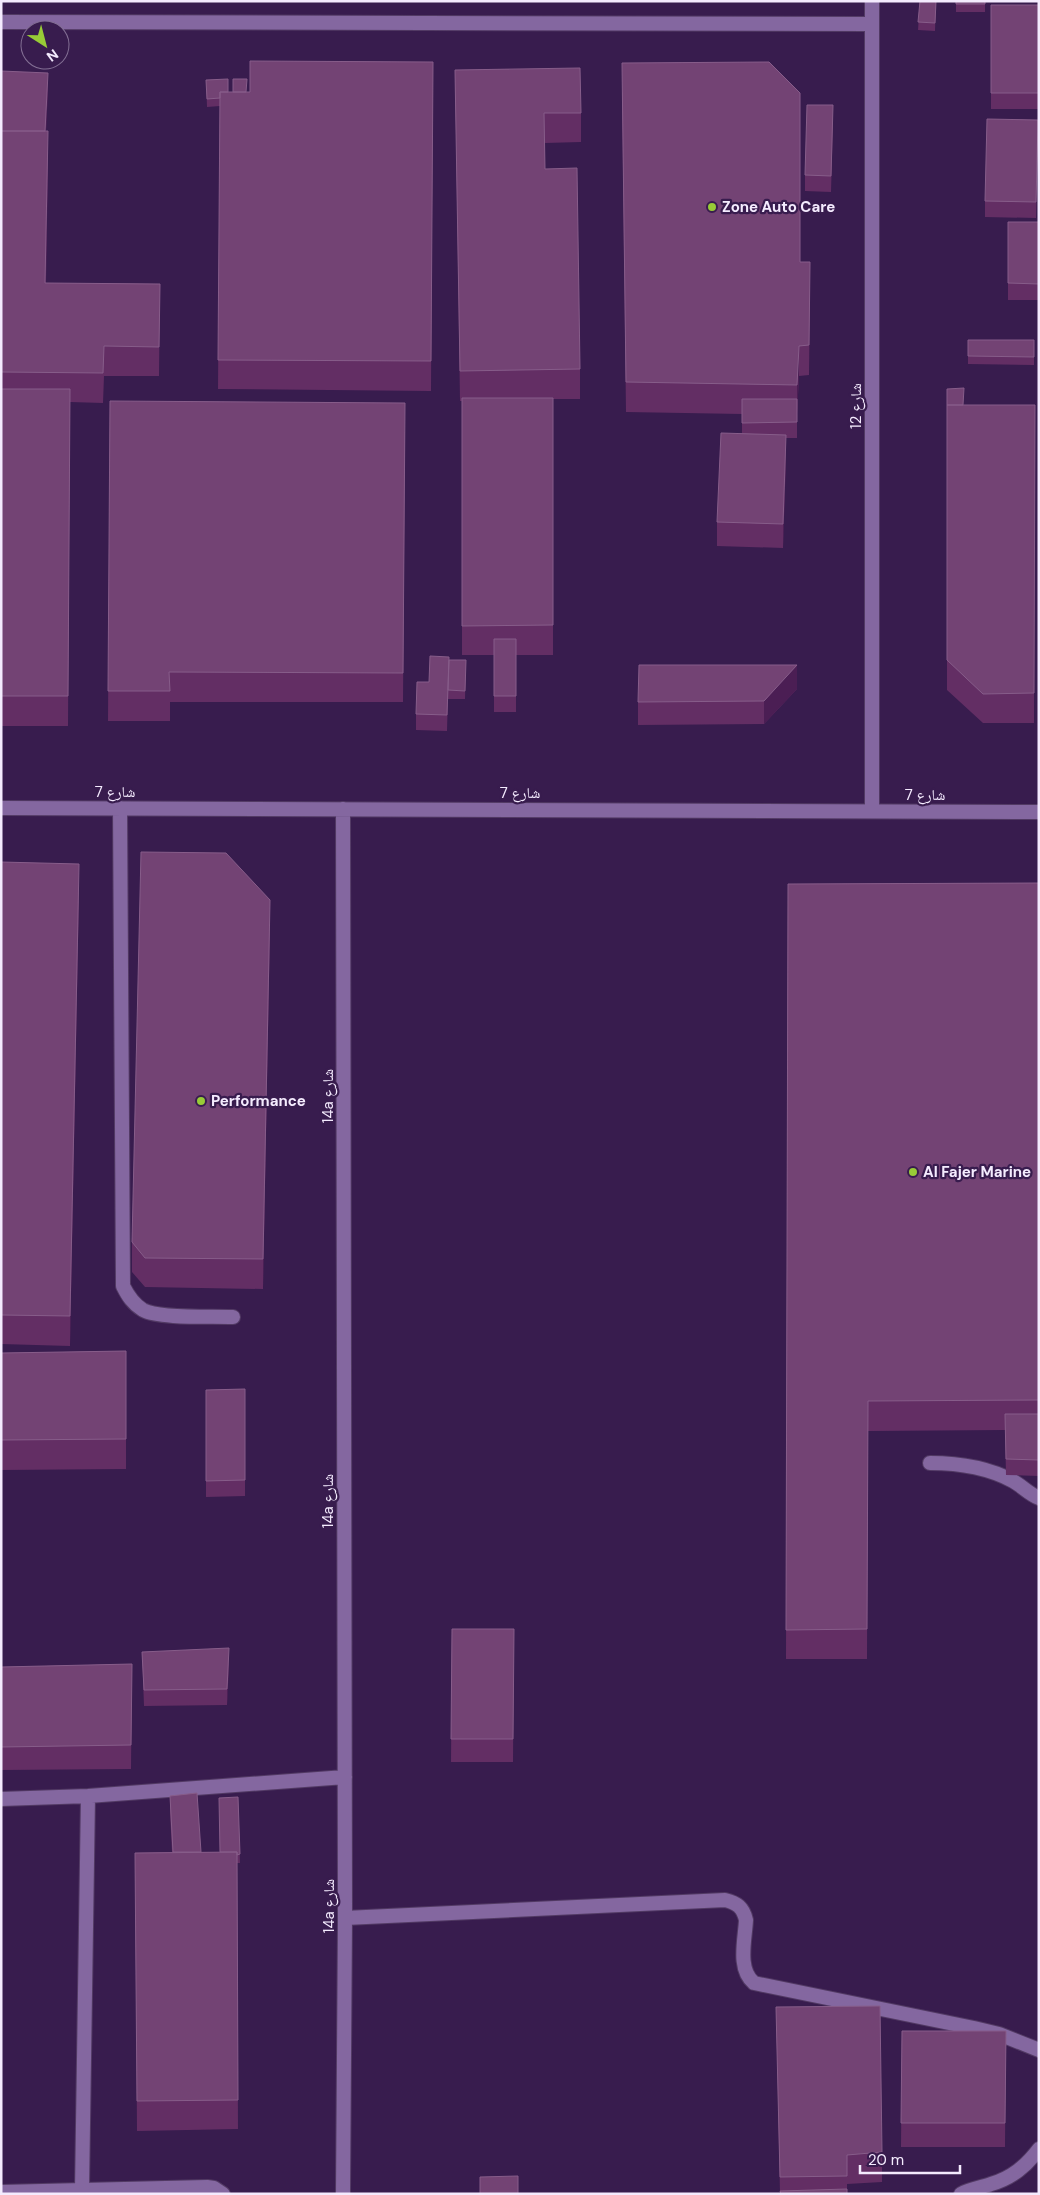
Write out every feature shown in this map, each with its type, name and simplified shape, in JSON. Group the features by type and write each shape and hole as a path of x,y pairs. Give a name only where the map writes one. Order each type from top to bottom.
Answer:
{"lane":[{"name":"شارع 12","path":"872,1 872,811"},
{"path":"1,22 872,24"},
{"name":"شارع 7","path":"1,808 1039,812"},
{"path":"120,808 123,1286 131,1301 145,1311 161,1315 233,1317"},
{"name":"14a شارع","path":"343,809 345,1777 343,2194"},
{"path":"930,1463 958,1463 986,1470 1013,1481 1039,1498"},
{"path":"1,1799 88,1796 345,1777"},
{"path":"82,2190 88,1796"},
{"path":"345,1918 725,1900 734,1902 741,1907 744,1913 746,1920 744,1964 748,1978 754,1983 974,2028 999,2034 1039,2050"},
{"path":"961,2194 970,2188 999,2182 1017,2173 1039,2149"},
{"path":"1,2192 141,2191 214,2188 223,2194"}],"building":[{"path":"920,1 936,1 935,23 918,22"},
{"path":"956,1 985,1 985,4 956,4"},
{"path":"991,5 1039,5 1039,93 991,93"},
{"path":"250,61 433,62 431,361 218,360 220,92 250,92"},
{"name":"Zone Auto Care","path":"769,62 800,93 800,262 810,262 809,345 799,346 797,385 626,382 622,63"},
{"path":"580,68 581,113 544,113 545,169 577,168 580,369 460,371 455,70"},
{"path":"1,71 48,73 45,131 1,131"},
{"path":"228,79 228,92 220,92 220,98 207,99 206,80"},
{"path":"233,79 247,79 246,92 233,92"},
{"path":"807,105 833,105 831,176 805,175"},
{"path":"987,119 1038,120 1036,202 985,201"},
{"path":"1,131 48,131 45,283 160,284 159,347 104,346 103,373 1,372"},
{"path":"1008,222 1039,222 1039,284 1008,283"},
{"path":"968,340 1034,340 1034,357 968,356"},
{"path":"964,388 963,405 947,405 947,389"},
{"path":"1,389 70,389 68,696 1,696"},
{"path":"462,398 553,398 553,625 462,626"},
{"path":"742,399 797,399 797,422 742,423"},
{"path":"110,401 405,403 403,673 169,672 170,691 108,691"},
{"path":"947,405 1035,405 1034,693 983,694 947,660"},
{"path":"721,433 786,435 783,524 717,522"},
{"path":"494,639 516,639 516,696 494,696"},
{"path":"430,656 449,657 447,715 416,714 417,682 429,682"},
{"path":"449,660 466,660 465,691 448,690"},
{"path":"639,665 797,665 764,701 638,702"},
{"name":"Performance","path":"141,852 226,853 270,900 263,1259 145,1258 132,1242"},
{"path":"1,862 79,864 70,1316 1,1315"},
{"name":"Al Fajer Marine","path":"1039,883 1039,1400 868,1401 867,1629 786,1630 788,884"},
{"path":"126,1351 126,1439 1,1440 1,1353"},
{"path":"245,1389 245,1480 206,1481 206,1390"},
{"path":"1005,1414 1039,1414 1039,1460 1006,1459"},
{"path":"452,1629 514,1629 513,1739 451,1739"},
{"path":"229,1648 227,1689 144,1690 142,1652"},
{"path":"132,1664 131,1745 1,1747 1,1667"},
{"path":"197,1793 201,1852 173,1852 170,1796"},
{"path":"238,1797 240,1854 237,1855 237,1852 220,1852 219,1798"},
{"path":"237,1852 238,2100 137,2101 135,1853"},
{"path":"880,2006 882,2152 847,2155 847,2176 780,2177 776,2007"},
{"path":"902,2031 1006,2031 1005,2123 901,2123"},
{"path":"518,2176 518,2194 480,2194 480,2177"},
{"path":"847,2189 847,2194 781,2194 780,2191"}],"place":[{"name":"Zone Auto Care","path":"712,207"},
{"name":"Performance","path":"201,1101"},
{"name":"Al Fajer Marine","path":"913,1172"}]}
